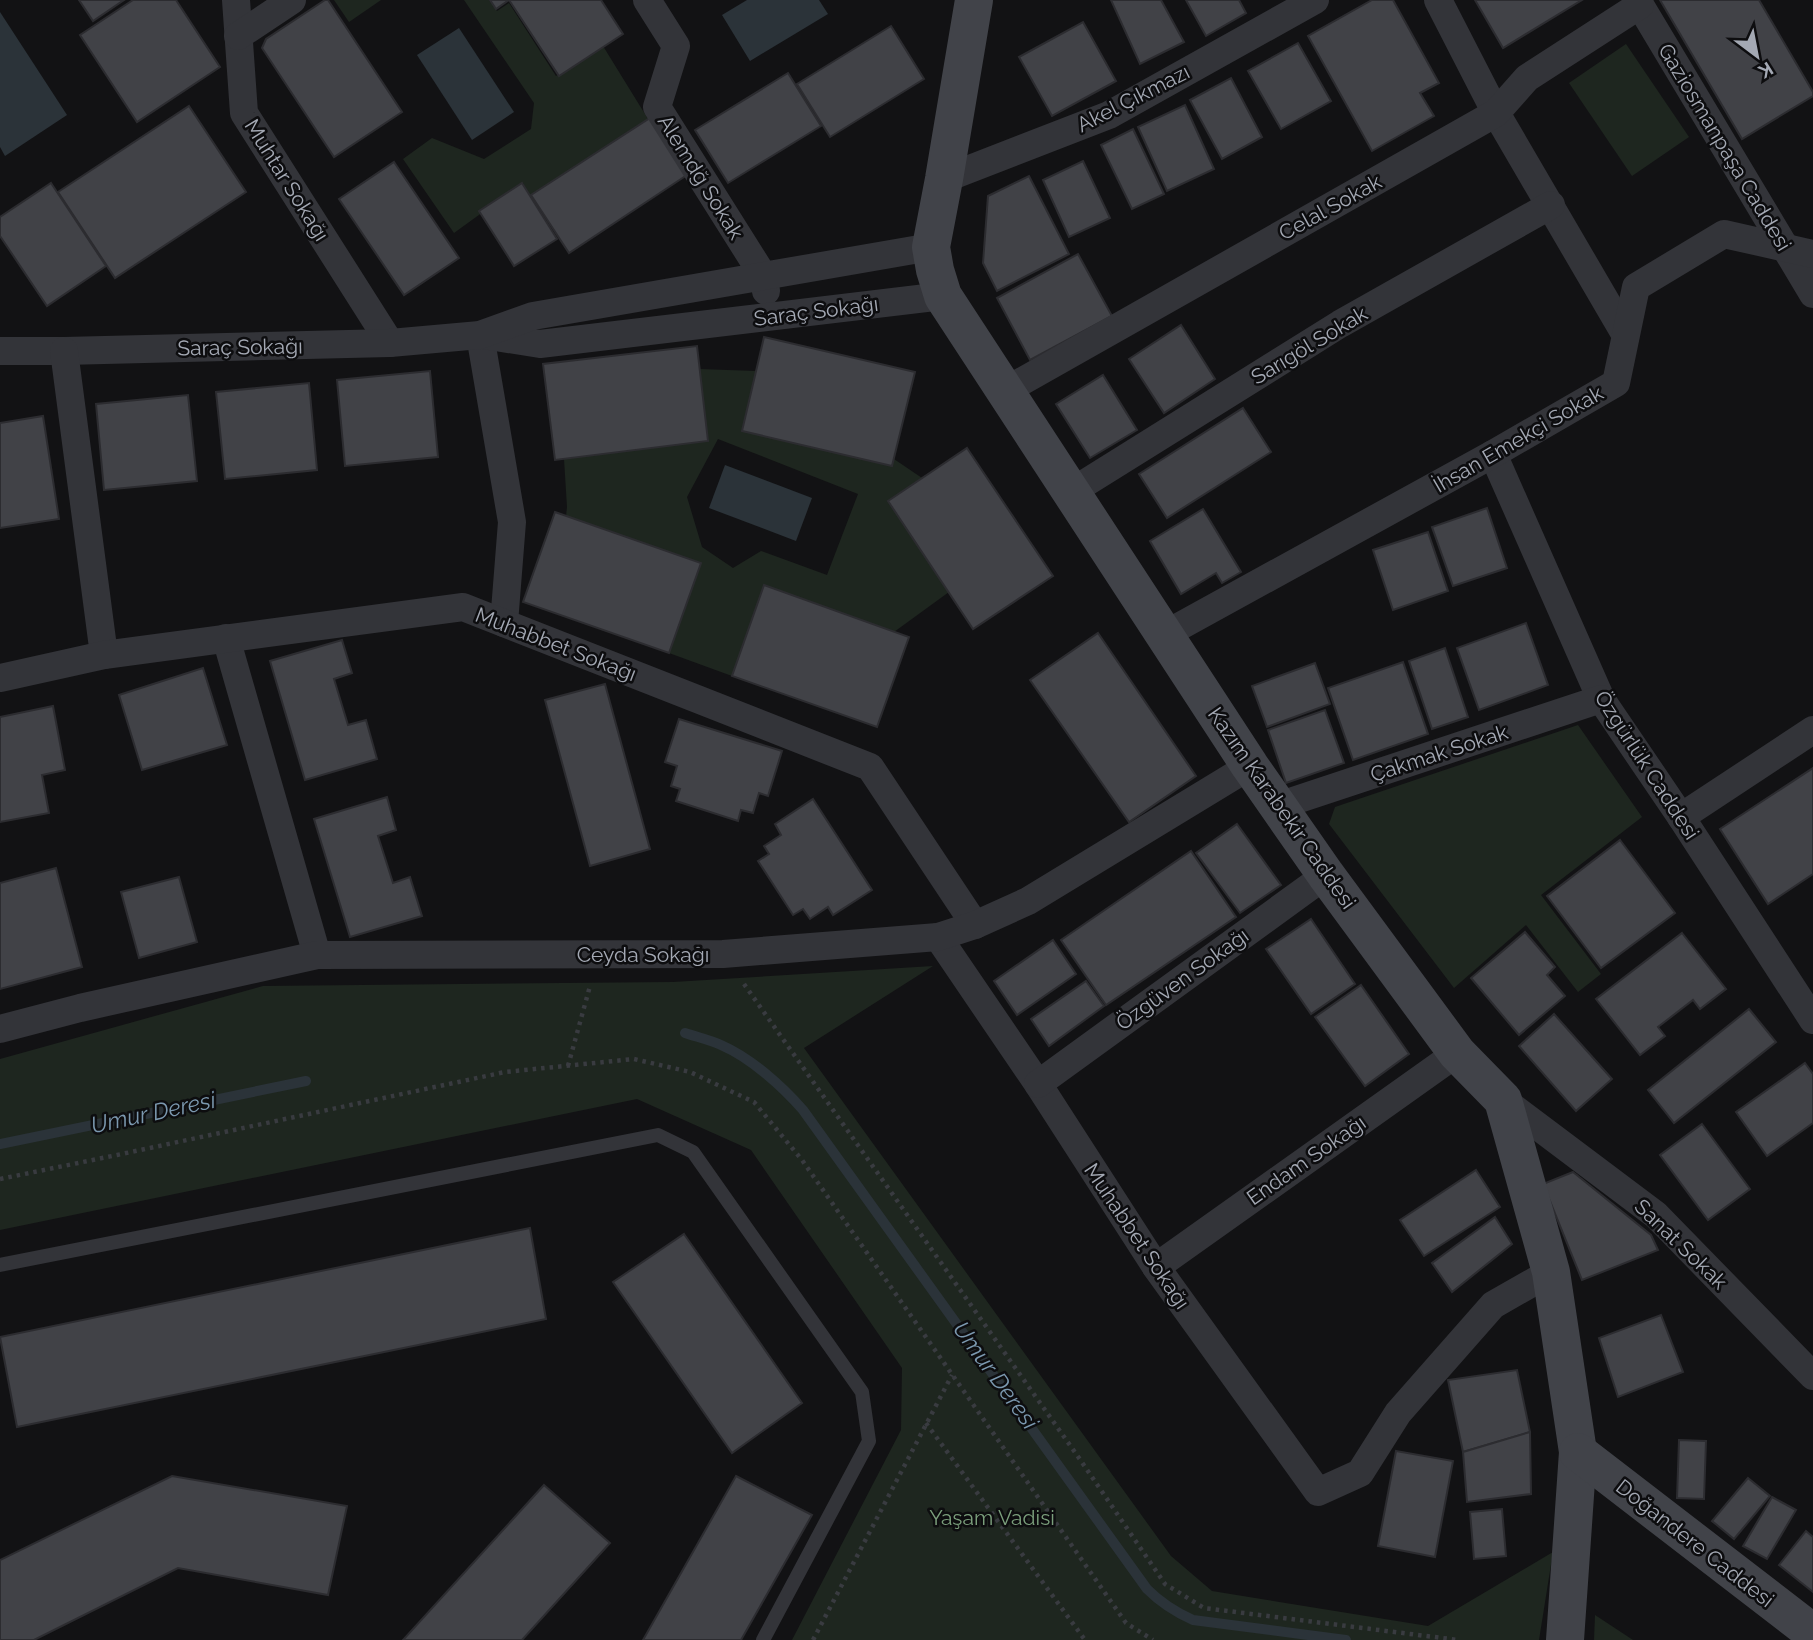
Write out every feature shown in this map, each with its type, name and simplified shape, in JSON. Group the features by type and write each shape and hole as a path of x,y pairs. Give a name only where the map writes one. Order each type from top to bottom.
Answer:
{"street":[{"name":"Muhtar Sokağı","path":"236,0 244,113 390,343"},
{"path":"238,36 292,0"},
{"name":"Alemdğ Sokak","path":"647,0 676,46 657,107 764,277 769,316"},
{"name":"Kazım Karabekir Caddesi","path":"974,0 931,247 934,270 943,296 1250,766 1326,875 1457,1053 1503,1100 1550,1272 1578,1452 1565,1640"},
{"name":"Akel Çıkmazı","path":"944,179 1109,115 1315,0"},
{"path":"1438,0 1496,113 1625,334"},
{"name":"Celal Sokak","path":"1005,391 1496,113 1527,78 1639,2"},
{"name":"Gaziosmanpaşa Caddesi","path":"1639,2 1800,252 1813,293"},
{"name":"Sarıgöl Sokak","path":"1071,492 1339,324 1550,205"},
{"name":"İhsan Emekçi Sokak","path":"1164,635 1493,454 1616,383 1636,287 1724,234 1800,252"},
{"name":"Saraç Sokağı","path":"480,335 533,316 931,247"},
{"name":"Saraç Sokağı","path":"0,351 390,343 480,335 540,344 943,296"},
{"path":"480,335 512,522 504,623"},
{"path":"64,351 104,655"},
{"name":"Özgürlük Caddesi","path":"1493,454 1601,699 1813,1020"},
{"name":"Muhabbet Sokağı","path":"0,678 104,655 463,607 870,768 975,925"},
{"path":"226,638 317,956"},
{"name":"Çakmak Sokak","path":"1278,806 1601,699"},
{"path":"1681,817 1813,730"},
{"name":"Ceyda Sokağı","path":"0,1028 317,956 723,954 938,937 975,925 1028,901 1250,766"},
{"name":"Özgüven Sokağı","path":"1038,1084 1326,875"},
{"name":"Muhabbet Sokağı","path":"938,937 1038,1084 1156,1267 1318,1492 1360,1473 1398,1413 1493,1305 1550,1272"},
{"name":"Endam Sokağı","path":"1156,1267 1457,1053"},
{"name":"Sanat Sokak","path":"1503,1100 1656,1215 1813,1376"},
{"name":"Doğandere Caddesi","path":"1578,1452 1813,1633"}],"lane":[{"path":"0,1265 658,1136 693,1152 862,1392 868,1428 869,1441 763,1640"}],"path":[{"path":"723,954 1165,1584 1204,1608 1458,1640"},
{"path":"568,1066 598,955"},
{"path":"0,1179 505,1072 634,1059 690,1072 754,1101 802,1160 1126,1623 1153,1640"},
{"path":"813,1640 952,1375"},
{"path":"926,1423 1085,1640"}],"green space":[{"path":"334,0 381,0 349,22"},
{"path":"464,0 489,0 497,11 509,3 556,76 603,46 648,119 531,198 523,183 454,233 403,159 432,138 484,159 531,129 534,103"},
{"path":"1626,44 1689,137 1632,176 1569,83"},
{"path":"699,369 756,371 742,431 892,465 894,459 922,478 888,501 949,592 894,632 764,585 732,676 669,653 700,563 566,516 564,459 708,441","holes":["718,439 858,494 827,575 761,551 733,568 702,547 687,497"]},
{"path":"1578,725 1642,817 1541,895 1601,974 1578,992 1526,925 1454,988 1329,824 1335,807"},
{"name":"Yaşam Vadisi","path":"933,966 804,1048 1171,1556 1212,1591 1428,1626 1553,1552 1539,1640 792,1640 901,1430 902,1368 751,1150 637,1099 0,1230 0,1059 263,986 673,982"},
{"path":"1595,1615 1633,1640 1594,1640"}],"shaded area":[{"path":"747,0 819,0 828,14 750,61 722,15"},
{"path":"0,12 67,115 5,156 0,147"},
{"path":"459,28 514,112 472,140 417,55"},
{"path":"725,465 812,498 796,541 709,508"}],"building":[{"path":"79,0 124,0 93,21"},
{"path":"133,0 176,0 220,67 137,122 80,35"},
{"path":"328,0 402,112 334,157 262,48 266,39"},
{"path":"490,0 509,0 496,9"},
{"path":"509,0 601,0 623,34 559,76"},
{"path":"1111,0 1161,0 1184,42 1140,64"},
{"path":"1186,0 1239,0 1246,13 1206,36"},
{"path":"1372,0 1393,0 1439,83 1420,93 1434,116 1372,151 1308,36"},
{"path":"1475,0 1582,0 1503,48"},
{"path":"1660,0 1759,0 1813,96 1742,139"},
{"path":"1083,22 1116,81 1052,116 1019,57"},
{"path":"891,26 924,79 830,137 797,84"},
{"path":"1298,43 1331,101 1281,129 1248,71"},
{"path":"788,73 821,126 728,183 695,130"},
{"path":"1231,78 1262,137 1222,159 1190,100"},
{"path":"1185,105 1214,169 1167,191 1138,127"},
{"path":"189,106 246,192 115,278 58,192"},
{"path":"650,118 687,175 569,253 531,195"},
{"path":"1133,129 1164,194 1132,209 1101,145"},
{"path":"1083,161 1110,218 1069,237 1043,180"},
{"path":"394,162 459,258 404,295 339,199"},
{"path":"1029,176 1069,254 997,291 983,263 988,196"},
{"path":"51,183 106,266 47,306 0,236 0,217"},
{"path":"522,183 557,239 514,266 479,211"},
{"path":"1078,254 1112,316 1030,360 997,298"},
{"path":"1181,325 1215,379 1164,413 1129,359"},
{"path":"764,337 915,372 892,466 742,431"},
{"path":"697,346 708,441 555,460 543,364"},
{"path":"430,371 438,457 345,466 337,380"},
{"path":"1103,375 1137,430 1090,458 1056,404"},
{"path":"309,383 317,470 225,479 216,392"},
{"path":"188,395 197,481 104,490 96,404"},
{"path":"1243,408 1271,452 1167,518 1139,474"},
{"path":"43,416 59,519 0,528 0,423"},
{"path":"967,448 1053,576 973,629 888,501"},
{"path":"1487,508 1507,568 1453,586 1432,527"},
{"path":"1203,509 1241,572 1222,583 1216,573 1181,594 1150,541"},
{"path":"555,512 701,563 669,653 523,602"},
{"path":"1428,532 1448,591 1393,610 1373,550"},
{"path":"764,585 909,637 877,727 732,676"},
{"path":"1526,623 1548,685 1479,710 1457,648"},
{"path":"1098,633 1196,776 1129,822 1030,680"},
{"path":"342,640 352,673 334,679 348,725 366,720 377,759 305,780 270,661"},
{"path":"1445,648 1468,717 1432,729 1409,661"},
{"path":"1403,662 1428,734 1353,760 1328,688"},
{"path":"1315,663 1330,704 1267,727 1252,686"},
{"path":"203,668 227,745 142,770 119,695"},
{"path":"605,684 650,849 590,866 545,700"},
{"path":"53,706 65,770 42,775 49,813 0,822 0,717"},
{"path":"1325,710 1344,763 1286,783 1268,730"},
{"path":"679,719 782,751 768,796 759,793 753,813 741,810 738,821 676,801 680,789 671,786 677,766 665,762"},
{"path":"1813,768 1813,874 1768,904 1720,829"},
{"path":"387,797 396,830 378,836 393,883 410,877 422,916 350,937 314,819"},
{"path":"813,799 872,890 833,915 828,907 810,919 803,909 793,915 758,861 769,854 764,846 781,835 775,824"},
{"path":"1237,824 1281,885 1240,913 1196,853"},
{"path":"1620,840 1675,913 1601,968 1547,896"},
{"path":"1191,851 1236,917 1106,1005 1061,940"},
{"path":"56,868 82,967 0,989 0,883"},
{"path":"179,877 197,942 139,958 121,892"},
{"path":"1311,919 1355,984 1311,1014 1266,949"},
{"path":"1525,932 1555,967 1547,975 1565,996 1519,1035 1471,978"},
{"path":"1682,933 1726,989 1700,1009 1693,1000 1658,1027 1665,1036 1640,1055 1596,999"},
{"path":"1053,940 1076,974 1017,1015 994,981"},
{"path":"1086,981 1104,1006 1049,1046 1031,1019"},
{"path":"1361,985 1409,1054 1365,1086 1315,1017"},
{"path":"1749,1009 1776,1042 1674,1123 1648,1090"},
{"path":"1554,1014 1612,1079 1576,1111 1519,1046"},
{"path":"1805,1063 1813,1074 1813,1123 1767,1156 1736,1112"},
{"path":"1702,1124 1750,1189 1708,1220 1660,1155"},
{"path":"1476,1170 1500,1207 1424,1256 1400,1220"},
{"path":"1573,1172 1651,1235 1658,1250 1582,1280 1543,1184"},
{"path":"1495,1217 1512,1244 1452,1292 1432,1263"},
{"path":"530,1228 546,1319 17,1427 0,1337"},
{"path":"684,1234 802,1403 732,1453 613,1282"},
{"path":"1661,1315 1683,1372 1618,1397 1599,1338"},
{"path":"1517,1370 1530,1432 1463,1452 1448,1380"},
{"path":"1530,1432 1531,1494 1467,1502 1463,1452"},
{"path":"1679,1440 1706,1441 1704,1499 1677,1498"},
{"path":"1396,1451 1453,1461 1435,1557 1378,1546"},
{"path":"172,1476 347,1506 328,1595 178,1568 34,1640 0,1640 0,1560"},
{"path":"736,1476 812,1515 741,1640 643,1640"},
{"path":"1748,1478 1770,1496 1734,1539 1712,1521"},
{"path":"544,1485 610,1543 522,1640 403,1640"},
{"path":"1772,1497 1796,1510 1767,1559 1743,1546"},
{"path":"1502,1509 1506,1556 1474,1559 1470,1512"},
{"path":"1806,1531 1813,1537 1813,1592 1779,1565"}],"waterway":[{"name":"Umur Deresi","path":"685,1033 717,1043 744,1057 776,1082 803,1110 1152,1594 1168,1607 1193,1620 1346,1640"},
{"name":"Umur Deresi","path":"0,1144 306,1081"}]}
